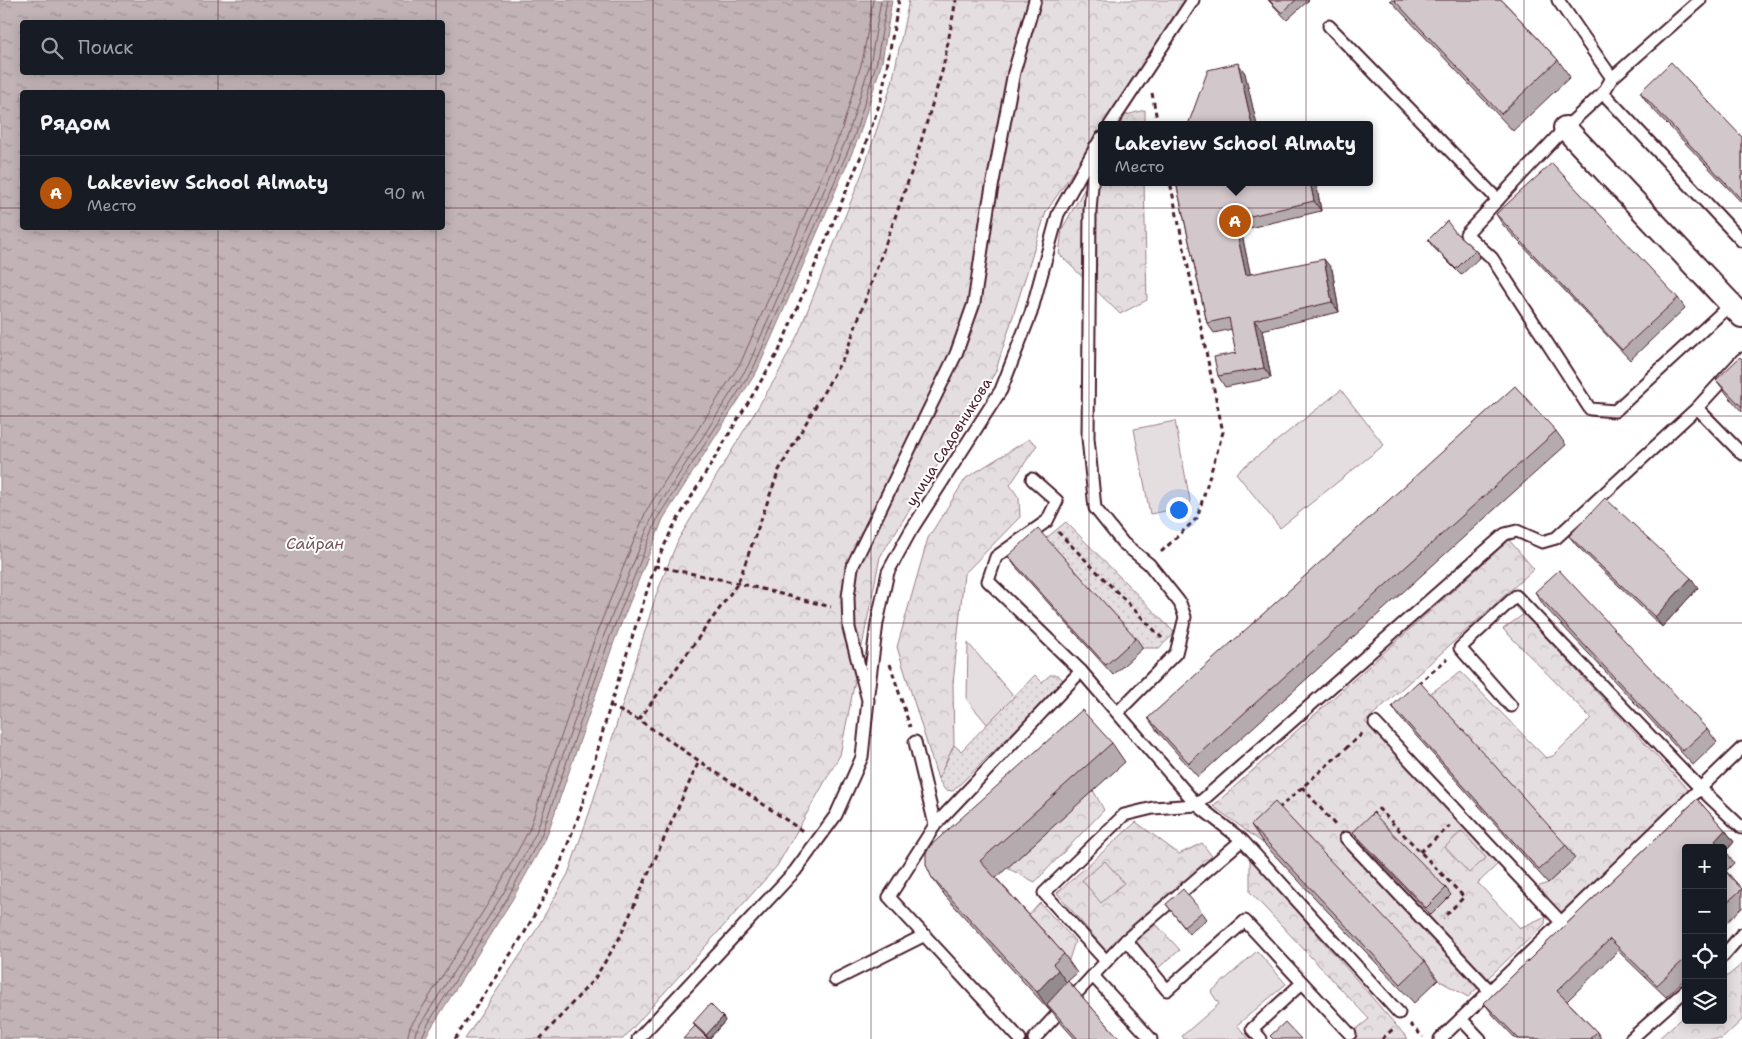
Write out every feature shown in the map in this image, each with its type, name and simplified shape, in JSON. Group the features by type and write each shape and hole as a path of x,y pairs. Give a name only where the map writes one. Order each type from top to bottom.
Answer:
{"street":[{"path":"1565,128 1736,310"}],"lane":[{"path":"868,700 849,628 848,596 852,567 956,354 974,303 988,208 1014,72 1035,0"},
{"path":"1113,121 1192,0"},
{"path":"1558,0 1612,78"},
{"path":"1700,0 1612,78 1603,93 1565,128 1466,234 1492,258 1590,408 1615,412 1736,310"},
{"path":"1329,26 1498,200"},
{"path":"1603,93 1742,241"},
{"path":"1098,143 1090,211 1088,438 1095,508 1123,543 1149,564 1180,603 1185,617 1176,653 1118,712"},
{"name":"улица Садовникова","path":"638,1039 795,871 836,815 862,757 877,623 888,572 910,532 1002,390 1031,313 1058,214 1098,143"},
{"path":"1106,961 1044,893 1124,815 1153,808 1197,805 1504,534 1517,531 1542,542 1556,538 1697,408 1742,359"},
{"path":"1697,408 1742,454"},
{"path":"1032,479 1057,501 1047,521 996,557 988,581 1081,671 1197,805 1242,840 1399,1013"},
{"path":"1511,706 1460,648 1516,596 1700,788 1742,828"},
{"path":"1020,1039 889,896 935,825 1081,671"},
{"path":"1375,722 1561,922"},
{"path":"915,742 935,825"},
{"path":"1440,1039 1742,748"},
{"path":"1346,838 1490,991"},
{"path":"1034,1039 1126,940 1242,840"},
{"path":"1126,940 1167,990 1245,921 1350,1034"},
{"path":"1727,951 1742,934"},
{"path":"835,980 925,935"},
{"path":"1094,976 1151,1039"},
{"path":"1261,1039 1252,1030 1302,983"},
{"path":"1631,1039 1682,994"},
{"path":"1461,1019 1480,1039"}],"path":[{"path":"455,1039 525,932 556,875 580,812 610,706 655,566 677,520 780,351 866,141 881,98 900,0"},
{"path":"639,720 738,583 779,470 846,353 914,165 943,68 956,0"},
{"path":"1147,70 1157,121"},
{"path":"1149,564 1197,518 1223,432 1171,186"},
{"path":"1047,521 1176,653"},
{"path":"655,566 738,583 848,612"},
{"path":"1418,685 1460,648"},
{"path":"888,660 915,742"},
{"path":"610,706 639,720 817,841"},
{"path":"1275,811 1375,722"},
{"path":"540,1039 595,978 619,939 699,761"},
{"path":"1302,787 1346,838 1378,809 1464,898 1431,928"},
{"path":"1420,852 1462,815"}],"green space":[{"path":"909,0 1188,0 1108,121 1098,121 1098,134 1046,212 995,373 880,557 840,755 777,866 623,1039 465,1039 532,937 568,874 590,811 656,595 678,540 778,374 799,332 863,171 892,83"},
{"path":"1145,110 1145,121 1122,121 1126,115"},
{"path":"1098,164 1098,186 1144,186 1147,300 1120,314 1059,254 1062,229"},
{"path":"1341,390 1384,445 1280,528 1236,473"},
{"path":"1175,421 1191,506 1150,514 1134,429"},
{"path":"1029,439 1037,445 1010,485 1019,498 1020,517 964,574 953,684 954,745 938,779 897,647 928,538 966,478"},
{"path":"1066,522 1175,633 1159,648 1143,648 1045,539"},
{"path":"1509,540 1534,569 1365,722 1499,863 1478,883 1520,928 1546,916 1545,924 1468,997 1438,980 1288,821 1264,844 1213,806"},
{"path":"1524,614 1690,792 1559,914 1534,888 1548,883 1575,858 1429,694 1461,672 1546,758 1553,756 1591,718 1503,629"},
{"path":"968,643 1014,697 987,724 967,700"},
{"path":"1035,675 1042,682 1050,675 1058,675 1065,682 953,791 945,790 938,779 954,745 961,751"},
{"path":"1093,790 1104,810 1035,882 1007,868"},
{"path":"1136,822 1179,854 1202,843 1214,859 1106,951 1057,893"},
{"path":"1462,831 1486,858 1469,873 1445,847"},
{"path":"1250,857 1408,1039 1354,1039 1350,1034 1369,1019 1250,892"},
{"path":"1105,861 1124,883 1101,903 1082,880"},
{"path":"1040,903 1075,941 1068,963 1027,917"},
{"path":"1156,924 1180,950 1152,973 1129,945"},
{"path":"1257,951 1286,984 1237,1025 1249,1039 1184,1039 1182,1036 1219,1004 1211,992"},
{"path":"1742,964 1742,1020 1722,1039 1658,1039 1682,1018 1682,1024 1727,1024 1727,977"}],"water":[{"name":"Сайран","path":"0,0 892,0 882,62 858,139 757,371 663,519 615,639 546,838 512,900 424,1039 0,1039"}],"building":[{"path":"1269,0 1296,0 1282,13"},
{"path":"1394,0 1502,0 1558,60 1501,114"},
{"path":"1671,62 1742,137 1742,200 1640,92"},
{"path":"1238,63 1251,121 1189,121 1208,70"},
{"path":"1552,163 1678,298 1622,350 1496,214"},
{"path":"1177,186 1311,186 1314,201 1234,220 1246,275 1324,259 1332,302 1254,320 1264,368 1218,376 1214,357 1236,353 1229,318 1207,323"},
{"path":"1447,221 1456,233 1475,250 1456,269 1428,240"},
{"path":"1740,357 1742,359 1742,407 1716,380"},
{"path":"1515,386 1556,431 1189,763 1148,718"},
{"path":"1605,498 1691,578 1655,617 1569,536"},
{"path":"1038,529 1136,638 1106,665 1008,556"},
{"path":"1559,570 1707,729 1683,751 1535,592"},
{"path":"1419,681 1566,845 1539,870 1392,706"},
{"path":"1082,710 1112,743 980,861 1064,954 1053,964 1058,970 1037,992 932,878 926,865 926,854 930,846"},
{"path":"1697,799 1725,830 1715,841 1718,844 1682,844 1682,962 1657,985 1610,939 1557,991 1597,1032 1589,1039 1519,1039 1484,1003"},
{"path":"1275,802 1425,961 1401,984 1251,825"},
{"path":"1373,813 1446,888 1426,908 1353,832"},
{"path":"1727,873 1742,889 1727,902"},
{"path":"1183,889 1202,912 1184,927 1166,904"},
{"path":"1068,981 1120,1039 1078,1039 1047,1004"},
{"path":"710,1004 723,1017 706,1035 693,1023"},
{"path":"1285,1022 1301,1039 1273,1039 1270,1036"},
{"path":"695,1026 708,1039 683,1039"}],"place":[{"name":"Lakeview School Almaty","path":"1235,221"}]}
